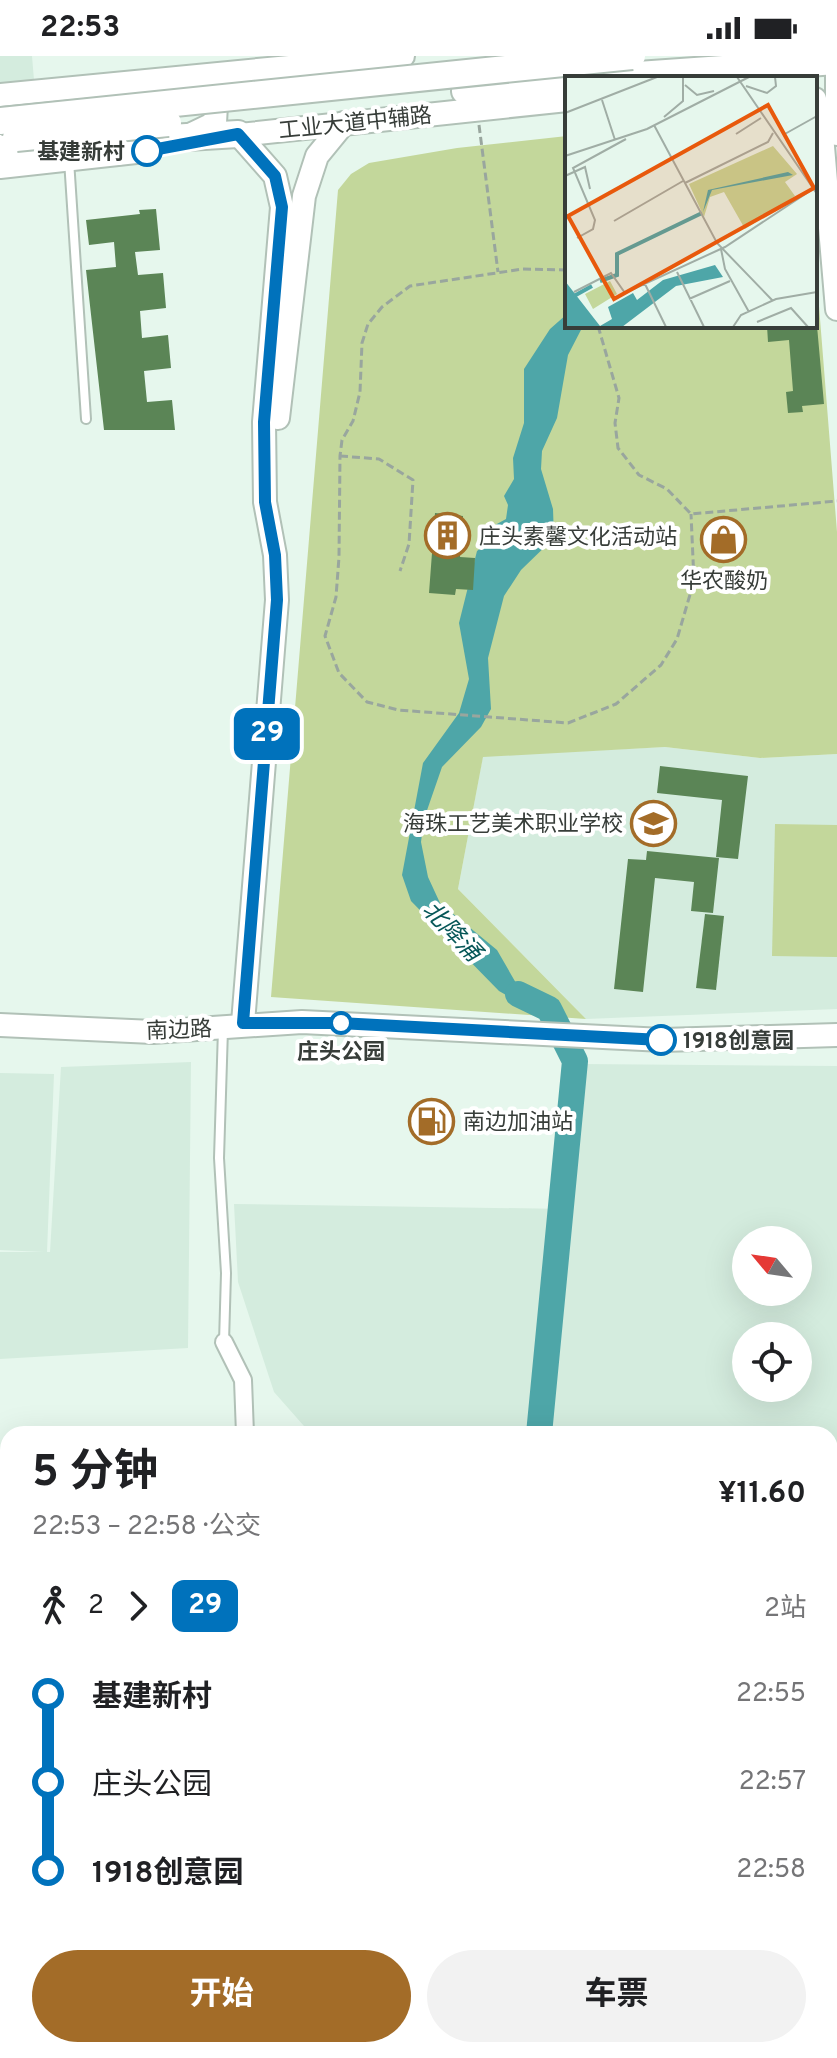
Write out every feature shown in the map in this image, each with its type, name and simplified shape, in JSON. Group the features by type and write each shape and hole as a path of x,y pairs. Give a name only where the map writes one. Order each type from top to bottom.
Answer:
{"main road":[{"path":"0,121 632,56"},
{"path":"624,76 709,70 793,72 837,61"},
{"path":"1,150 471,100 565,81"},
{"path":"1,150 174,142 238,134"}],"street":[{"path":"0,95 181,79 293,61 403,56"},
{"path":"690,76 709,70"},
{"path":"837,73 837,134"},
{"path":"1,150 69,159 174,142 215,123 217,111 207,95 181,79"},
{"name":"工业大道中辅路","path":"238,134 344,123 471,100 565,100"},
{"path":"817,109 822,135 837,309"},
{"path":"265,502 304,196 317,156 344,123"},
{"path":"233,1026 277,600 275,555 265,502 264,422 282,207 275,176 238,134"},
{"name":"南边路","path":"0,1025 153,1032 339,1023 663,1040 837,1035"},
{"path":"224,1342 243,1380 245,1426"}],"lane":[{"path":"69,159 86,419"},
{"path":"224,1342 226,1273 219,1158 233,1026"}],"path":[{"path":"471,100 498,273"},
{"path":"565,270 523,269 410,286 382,307 368,324 362,343 360,392 353,421 342,440 336,597 325,636 339,673 367,702 398,710 448,716 568,723 616,704 661,665 677,639 694,581 691,514 667,489 639,475 618,448 615,423 619,398 599,328"},
{"path":"340,456 379,459 413,480 409,544 400,571"},
{"path":"691,514 837,501"}],"shaded area":[{"path":"0,56 32,56 34,80 0,84"},
{"name":"海珠工艺美术职业学校","path":"665,747 760,758 837,754 837,1009 586,1019 458,889 483,756"},
{"path":"191,1062 188,1348 0,1359 0,1252 44,1252 0,1250 0,1073 54,1074 47,1252 50,1252 61,1067"},
{"path":"582,1064 837,1066 837,1426 304,1426 274,1392 238,1282 234,1204 567,1209"}],"green space":[{"name":"庄头公园","path":"565,136 565,328 817,328 817,281 837,532 837,754 760,758 665,747 483,757 458,889 586,1019 271,997 338,190 351,174 369,163 457,148"},
{"path":"775,824 837,825 837,957 772,956"}],"water":[{"path":"565,316 565,328 582,328 568,355 557,418 542,451 541,469 553,509 554,538 521,570 504,596 488,658 491,709 481,727 442,767 424,819 421,842 428,877 440,903 497,950 520,990 549,1009 522,1004 499,991 411,901 402,875 423,763 459,713 469,679 459,623 477,551 486,544 486,530 506,519 508,505 504,496 514,479 513,458 524,423 524,369 550,329"}],"building":[{"path":"156,209 160,250 135,252 138,275 163,273 166,308 140,311 142,338 168,335 171,368 144,371 147,402 172,400 175,430 104,430 86,270 116,267 114,242 89,245 86,220 140,214 139,210"},
{"path":"817,326 824,404 802,406 803,412 788,413 786,392 793,391 789,340 768,342 767,328"},
{"name":"庄头素馨文化活动站","path":"435,513 463,516 460,557 475,558 473,590 456,589 455,595 429,593"},
{"path":"744,531 746,548 718,550 717,533"},
{"path":"660,766 748,776 738,859 716,857 722,800 657,793"},
{"path":"647,851 719,858 713,913 691,911 694,882 655,878 643,992 614,989 628,859 646,860"},
{"path":"705,914 724,916 716,990 696,988"}],"waterway":[{"name":"北降涌","path":"518,994 549,1009 575,1061 540,1426"}],"bus line":[{"name":"29","path":"147,151 238,134 268,164 280,189 282,207 264,422 265,502 275,555 277,600 243,1023 339,1023 661,1040"}],"place":[{"name":"基建新村","path":"147,151"},
{"name":"庄头素馨文化活动站","path":"448,536"},
{"name":"华农酸奶","path":"724,539"},
{"name":"海珠工艺美术职业学校","path":"654,823"},
{"name":"庄头公园","path":"341,1023"},
{"name":"1918创意园","path":"661,1040"},
{"name":"南边加油站","path":"432,1121"}]}
